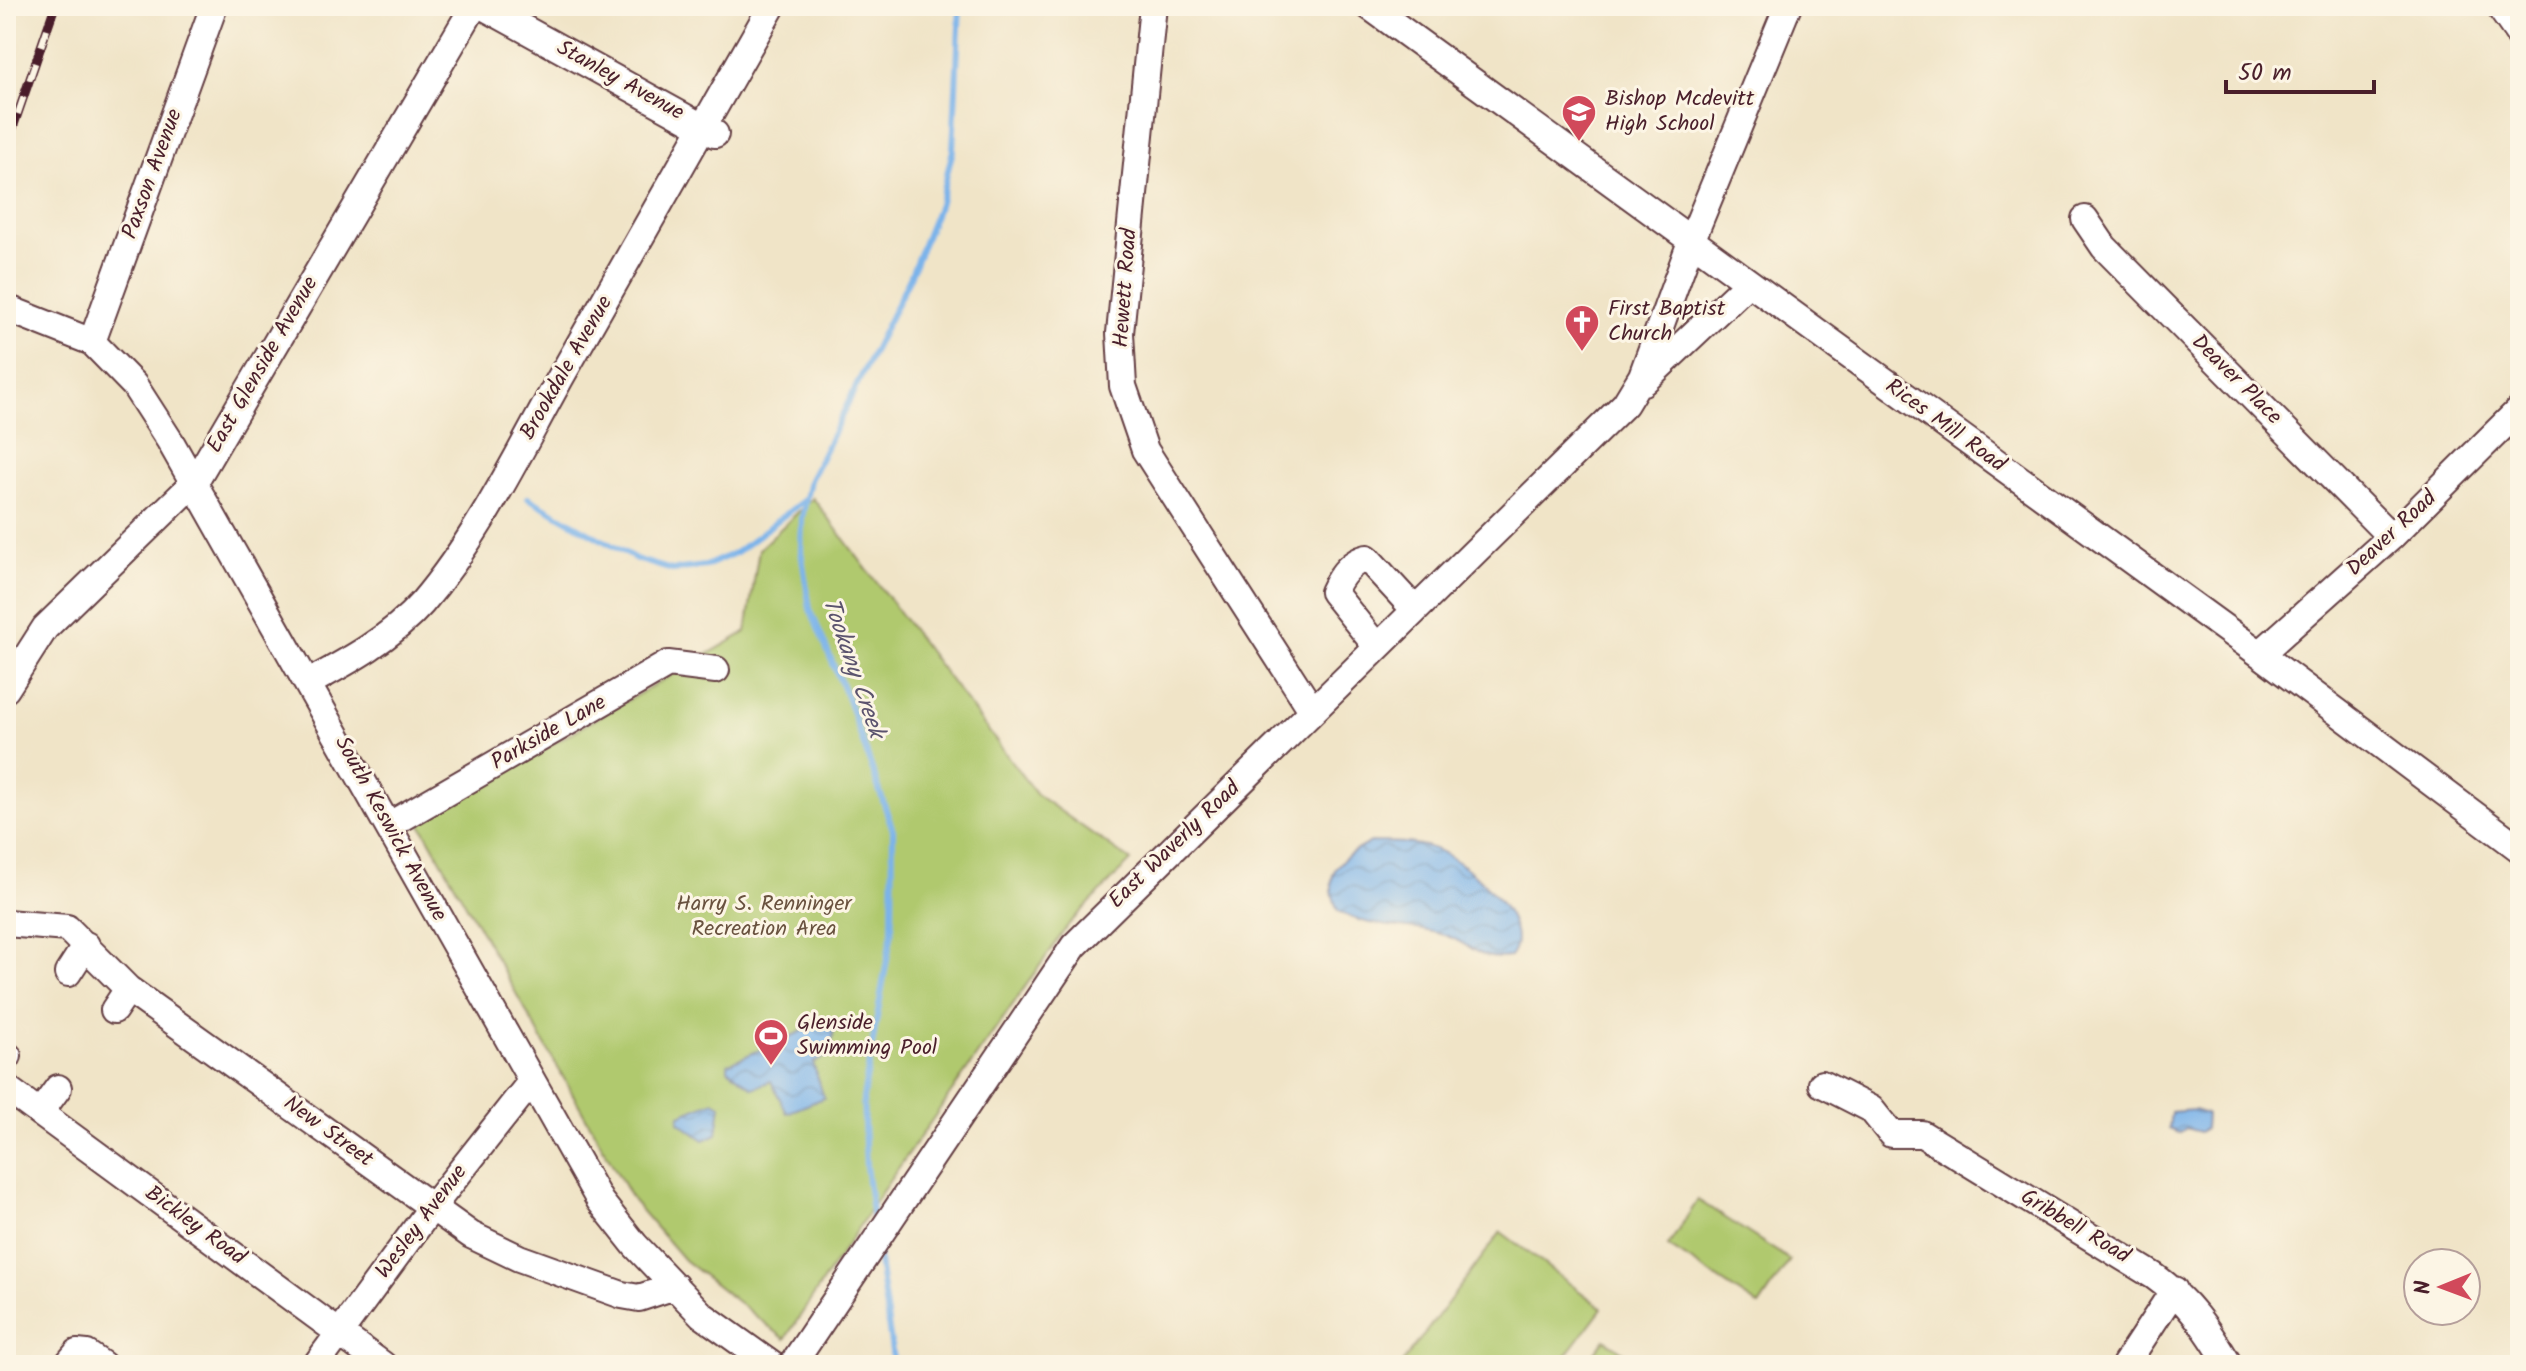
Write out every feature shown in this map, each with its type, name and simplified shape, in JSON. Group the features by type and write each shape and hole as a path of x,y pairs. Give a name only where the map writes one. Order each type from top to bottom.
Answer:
{"street":[{"name":"Paxson Avenue","path":"92,342 214,6"},
{"name":"East Glenside Avenue","path":"6,689 45,628 194,483 474,6"},
{"name":"Stanley Avenue","path":"483,6 709,130"},
{"name":"Brookdale Avenue","path":"308,683 349,661 398,625 421,604 449,567 709,130 772,6"},
{"name":"Hewett Road","path":"1153,6 1120,333 1123,386 1145,450 1312,710"},
{"name":"Rices Mill Road","path":"1369,6 2260,654 2520,849"},
{"name":"East Waverly Road","path":"1635,389 1692,239 1788,6"},
{"path":"2499,6 2520,36"},
{"name":"Deaver Place","path":"2085,219 2104,247 2391,537"},
{"name":"East Waverly Road","path":"792,1365 1074,946 1616,414 1635,389 1748,283"},
{"name":"South Keswick Avenue","path":"6,308 92,342 134,385 194,483 600,1201 702,1315 772,1365"},
{"name":"Deaver Road","path":"2260,654 2391,537 2520,409"},
{"path":"1377,647 1333,592 1339,578 1357,560 1367,558 1415,610"},
{"name":"Parkside Lane","path":"388,826 668,664 716,670"},
{"name":"New Street","path":"6,923 67,928 86,945 121,1000 432,1207 457,1227 494,1247 600,1288 639,1298 675,1286"},
{"path":"68,973 86,945"},
{"name":"Wesley Avenue","path":"316,1365 432,1207 531,1082"},
{"name":"Gribbell Road","path":"1822,1084 1871,1109 1891,1134 1907,1131 1922,1134 2174,1290 2207,1327 2229,1365"},
{"path":"40,1113 58,1088"},
{"name":"Bickley Road","path":"9,1097 40,1113 65,1142 383,1365"},
{"path":"2125,1365 2174,1290"},
{"path":"67,1365 77,1353 87,1354 103,1365"}],"green space":[{"name":"Harry S. Renninger Recreation Area","path":"813,498 1036,794 1131,861 1069,924 881,1193 785,1339 684,1260 633,1201 419,821 746,632 759,549"},
{"path":"1698,1200 1790,1260 1759,1306 1668,1246"},
{"path":"1501,1232 1602,1308 1559,1365 1401,1365"},
{"path":"1605,1339 1639,1365 1585,1365"}],"water":[{"path":"1371,842 1431,848 1452,858 1482,881 1507,912 1514,928 1516,943 1510,957 1490,957 1434,932 1364,922 1338,911 1333,898 1332,877 1341,861"},
{"name":"Glenside Swimming Pool","path":"830,1019 835,1023 830,1054 813,1063 824,1098 787,1113 771,1081 753,1088 728,1069 728,1064"},
{"path":"714,1101 721,1105 717,1134 704,1140 679,1122 680,1115"},
{"path":"2194,1110 2206,1114 2205,1129 2199,1132 2186,1128 2179,1133 2169,1129 2171,1112"}],"waterway":[{"name":"Tookany Creek","path":"874,1227 866,1166 863,1098 892,931 893,830 849,702 810,609 801,551 802,518 810,480 910,277 940,202 953,150 960,6"},
{"path":"528,498 636,559 672,570 706,566 737,552 804,500"},
{"name":"Tookany Creek","path":"878,1254 894,1365"}],"railway":[{"path":"6,148 55,6"}],"place":[{"name":"Bishop Mcdevitt High School","path":"1579,143"},
{"name":"First Baptist Church","path":"1582,353"},
{"name":"Glenside Swimming Pool","path":"771,1067"}]}
